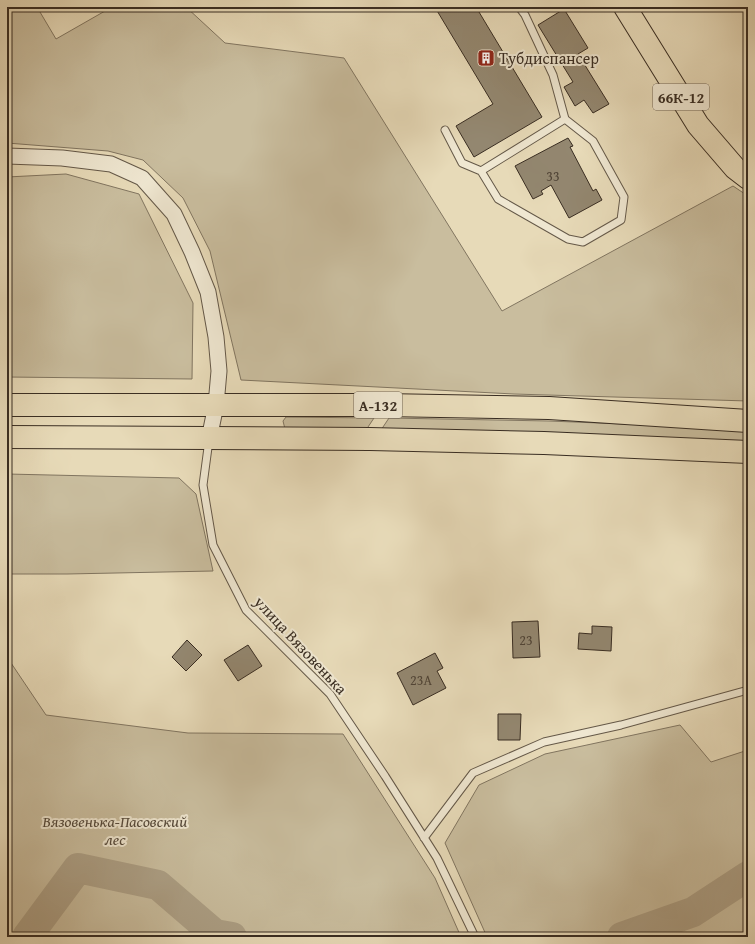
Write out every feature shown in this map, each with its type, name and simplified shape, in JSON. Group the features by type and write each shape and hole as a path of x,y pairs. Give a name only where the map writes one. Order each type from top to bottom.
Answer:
{"main road":[{"name":"66К-12","path":"625,7 698,125 735,168 748,178"},
{"name":"А-132","path":"7,405 384,405 549,408 748,421"},
{"name":"А-132","path":"7,437 355,439 536,442 748,452"}],"street":[{"path":"7,156 62,158 111,164 142,178 174,214 192,252 208,292 216,337 219,371 216,405 209,439"}],"lane":[{"path":"445,130 462,163 481,171 498,199 568,239 583,242 621,220 624,196 593,141 566,119 553,75 525,15 519,7"},
{"path":"481,171 566,119"},
{"name":"улица Вязовенька","path":"209,439 203,485 213,545 246,610 330,694 385,776 437,858 475,937"},
{"path":"424,838 473,773 544,742 621,725 748,690"}],"green space":[{"path":"7,7 37,7 56,39 112,7 186,7 225,43 344,58 502,311 733,186 748,196 748,401 514,394 241,380 210,251 183,198 143,160 108,151 7,143"},
{"path":"66,174 139,194 193,303 192,379 7,377 7,177"},
{"path":"286,417 374,418 366,430 285,429 283,421"},
{"path":"389,418 549,421 748,429 748,443 381,430"},
{"path":"7,474 179,478 196,494 213,571 7,574"},
{"name":"Вязовенька-Пасовский лес","path":"7,657 46,715 188,733 343,734 435,878 461,937 7,937"},
{"path":"680,725 711,762 748,750 748,937 487,937 445,843 479,785 545,754"}],"building":[{"name":"Тубдиспансер","path":"439,7 488,7 479,12 542,117 474,157 456,126 493,104 436,9"},
{"path":"564,9 588,48 578,54 609,104 593,113 584,100 575,106 564,87 573,82 538,25"},
{"path":"568,138 573,146 570,147 593,191 596,189 602,200 569,218 551,185 541,191 543,194 533,199 515,166"},
{"path":"538,621 540,657 513,658 512,622"},
{"path":"592,626 612,627 611,651 578,649 579,633 592,634"},
{"path":"187,640 202,655 186,671 172,657"},
{"path":"248,645 262,666 238,681 224,660"},
{"path":"435,653 443,668 437,671 446,688 413,705 397,673"},
{"path":"498,714 521,714 520,740 498,740"}],"waterway":[{"path":"27,937 78,868 158,885 215,934 232,937"},
{"path":"622,937 693,912 748,876"}],"place":[{"name":"Тубдиспансер","path":"486,58"}]}
